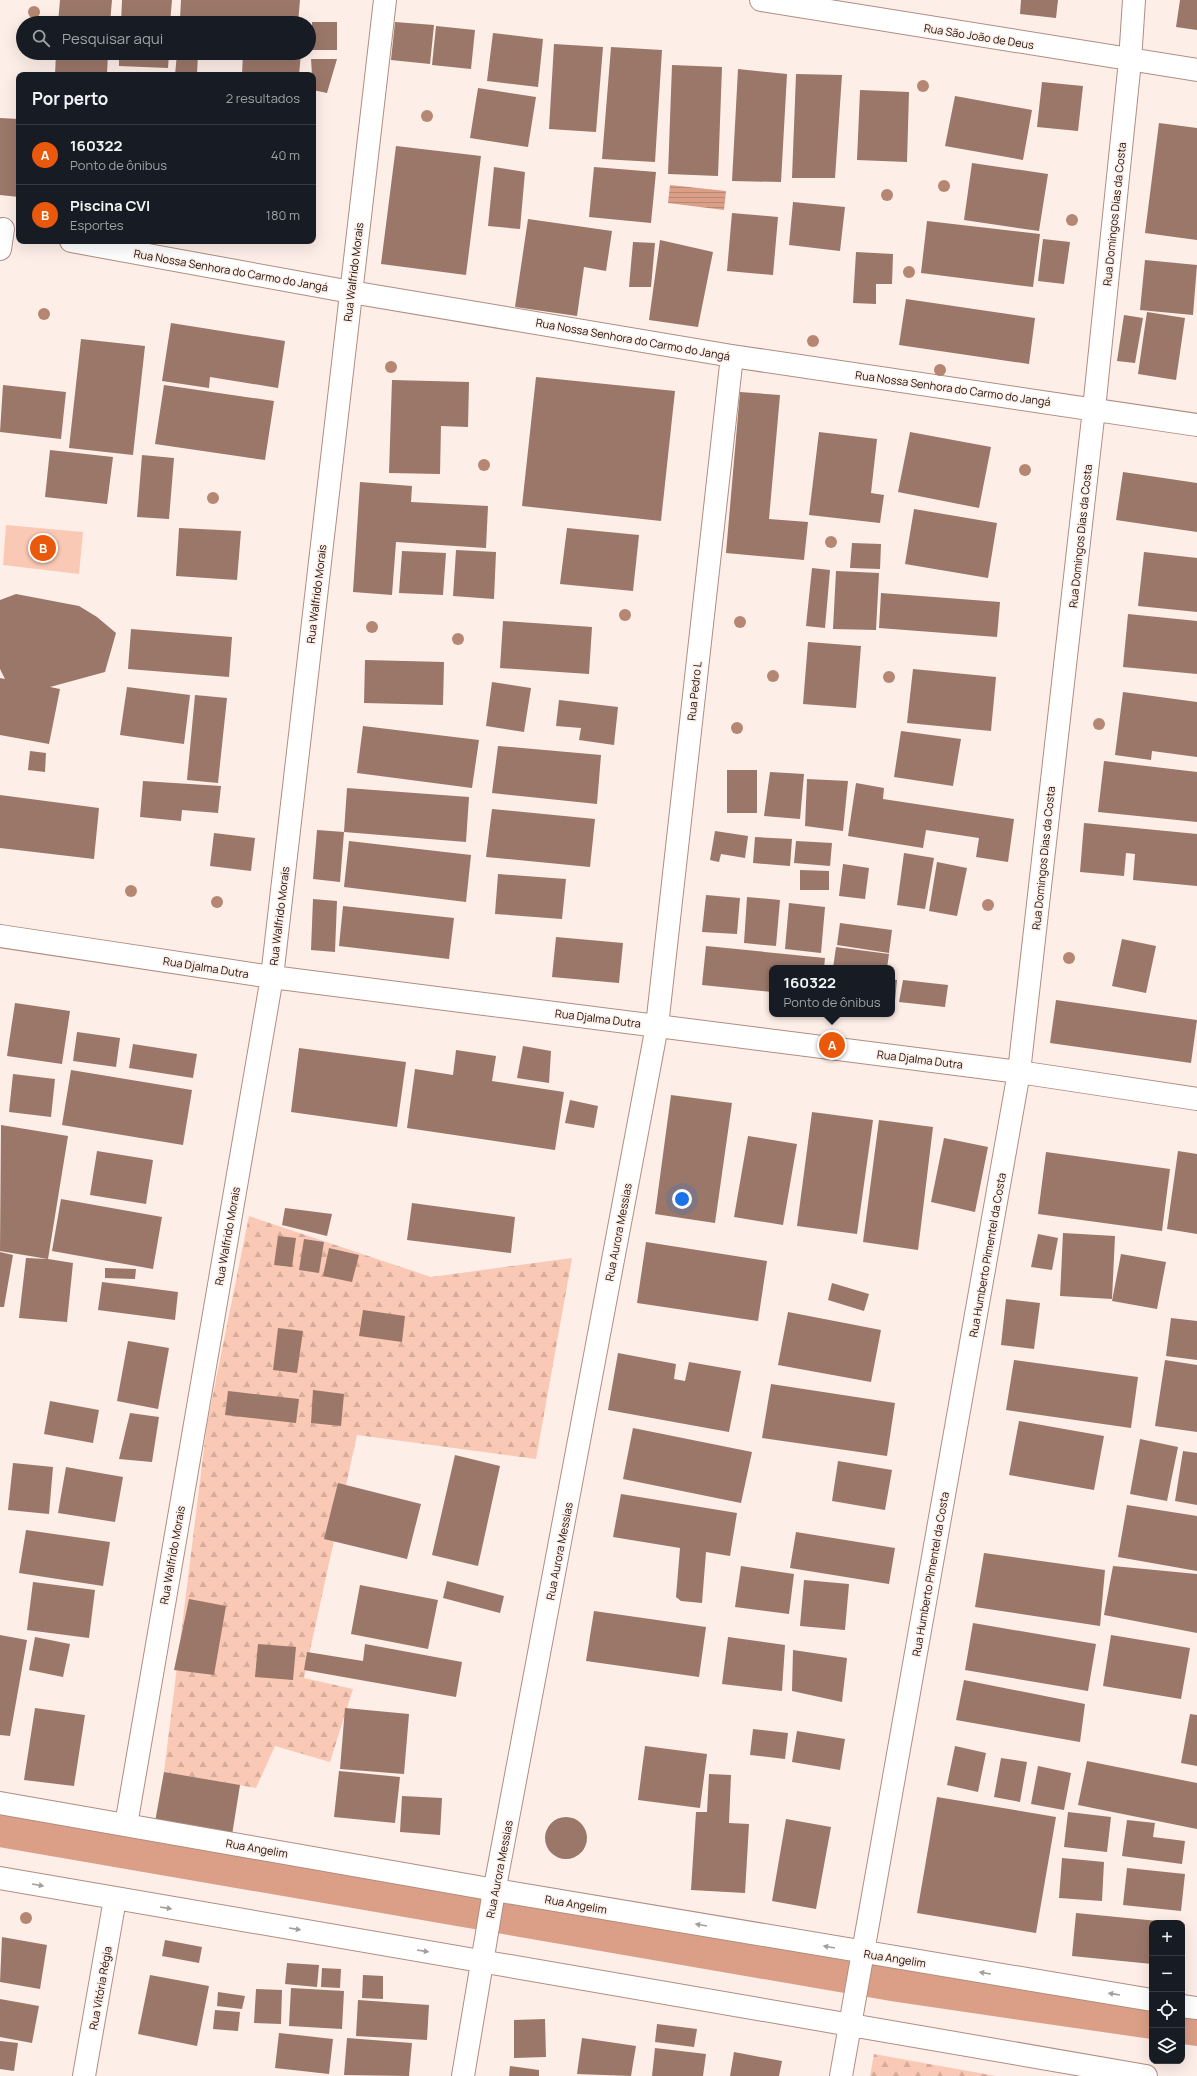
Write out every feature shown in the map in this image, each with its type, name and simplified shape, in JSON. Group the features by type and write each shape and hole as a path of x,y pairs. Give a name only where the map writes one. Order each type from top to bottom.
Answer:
{"street":[{"name":"Rua Walfrido Morais","path":"126,1825 272,977 385,0"},
{"name":"Rua São João de Deus","path":"761,0 1130,61 1197,70"},
{"name":"Rua Domingos Dias da Costa","path":"1019,1072 1094,409 1130,61 1134,0"},
{"name":"Rua Nossa Senhora do Carmo do Jangá","path":"87,244 351,292 732,356 1197,425"},
{"name":"Rua Pedro L","path":"657,1026 732,356"},
{"name":"Rua Djalma Dutra","path":"0,936 272,977 1019,1072 1197,1099"},
{"name":"Rua Aurora Messias","path":"463,2076 487,1932 657,1026"},
{"name":"Rua Humberto Pimentel da Costa","path":"841,2076 850,2018 1019,1072"},
{"name":"Rua Angelim","path":"0,1803 126,1825 494,1897 862,1957 1149,2000"},
{"path":"0,1878 483,1961 850,2018 1146,2076"},
{"name":"Rua Vitória Régia","path":"84,2076 116,1899"},
{"path":"1185,2006 1197,2008"}],"green space":[{"path":"6,525 83,532 79,574 3,565"},
{"path":"249,1216 431,1277 572,1258 536,1459 357,1435 304,1678 353,1689 330,1762 275,1746 256,1788 164,1772 207,1424"},
{"path":"874,2054 996,2076 870,2076"}],"shaded area":[{"path":"670,185 726,191 724,210 668,203"}],"building":[{"path":"60,0 112,0 111,16 59,16"},
{"path":"122,0 172,0 171,16 121,16"},
{"path":"181,0 300,0 299,16 180,16"},
{"path":"1021,0 1058,0 1056,18 1020,14"},
{"path":"1180,0 1197,0 1197,30 1176,27"},
{"path":"316,22 337,22 337,50 316,50"},
{"path":"395,22 434,25 430,64 391,60"},
{"path":"436,26 475,30 471,69 432,65"},
{"path":"493,33 543,39 538,87 487,81"},
{"path":"554,44 603,47 596,132 549,129"},
{"path":"611,47 662,50 655,162 602,159"},
{"path":"337,59 327,93 316,91 316,72 312,72 311,60"},
{"path":"56,60 108,60 107,72 55,72"},
{"path":"119,60 169,60 168,68 119,66"},
{"path":"176,60 198,60 197,72 175,72"},
{"path":"243,60 300,60 299,72 242,72"},
{"path":"672,65 722,67 718,176 668,174"},
{"path":"738,69 787,74 781,182 732,181"},
{"path":"796,74 842,75 835,178 792,178"},
{"path":"1042,82 1083,86 1078,131 1037,127"},
{"path":"478,88 536,97 528,147 470,138"},
{"path":"860,90 909,92 907,162 857,160"},
{"path":"955,96 1032,110 1023,160 945,146"},
{"path":"0,118 16,119 16,197 0,195"},
{"path":"1159,123 1197,128 1197,240 1145,233"},
{"path":"396,146 481,156 466,275 381,264"},
{"path":"972,163 1048,174 1039,231 964,220"},
{"path":"494,167 525,172 520,229 488,226"},
{"path":"594,167 656,172 651,223 589,217"},
{"path":"793,202 845,207 840,251 789,245"},
{"path":"732,213 778,217 773,275 727,271"},
{"path":"528,219 612,231 606,271 584,267 577,316 515,307"},
{"path":"927,221 1040,234 1033,287 921,273"},
{"path":"1043,239 1070,242 1064,284 1038,281"},
{"path":"660,240 713,252 698,327 649,320"},
{"path":"633,242 655,243 651,287 629,287"},
{"path":"856,252 893,254 892,284 876,284 876,304 853,303"},
{"path":"1145,260 1197,265 1193,315 1140,310"},
{"path":"906,299 1035,318 1029,364 899,345"},
{"path":"1147,312 1185,318 1176,380 1138,374"},
{"path":"1124,315 1143,318 1135,363 1117,361"},
{"path":"171,323 285,341 278,388 210,377 209,388 162,381"},
{"path":"81,339 145,346 133,455 69,448"},
{"path":"536,377 675,391 661,521 522,506"},
{"path":"392,380 469,382 468,427 441,426 440,474 389,473"},
{"path":"3,385 66,392 61,439 0,432"},
{"path":"164,385 274,401 265,460 155,444"},
{"path":"740,392 780,395 769,519 808,522 804,560 726,553"},
{"path":"819,432 877,439 871,493 884,495 880,523 809,515"},
{"path":"910,432 991,447 979,508 898,492"},
{"path":"50,450 113,457 107,504 45,497"},
{"path":"142,455 174,458 169,519 137,517"},
{"path":"1123,472 1197,483 1197,532 1116,520"},
{"path":"360,482 412,486 411,502 488,506 486,548 396,542 392,595 353,592"},
{"path":"914,509 997,523 988,578 905,564"},
{"path":"179,528 241,531 237,580 176,576"},
{"path":"567,528 639,535 633,591 560,584"},
{"path":"852,543 881,544 880,569 850,568"},
{"path":"456,550 496,552 494,599 453,596"},
{"path":"402,551 446,553 443,595 399,593"},
{"path":"1144,552 1197,558 1197,612 1138,606"},
{"path":"812,568 830,570 825,628 806,626"},
{"path":"836,571 879,573 876,630 833,629"},
{"path":"881,593 1000,602 997,637 879,628"},
{"path":"16,594 79,606 97,617 116,633 105,672 50,687 60,689 49,744 0,735 0,678 5,679 0,669 0,600"},
{"path":"1128,614 1197,621 1197,674 1123,667"},
{"path":"503,621 592,627 589,674 500,668"},
{"path":"131,629 232,637 229,677 128,669"},
{"path":"808,642 861,646 856,708 803,704"},
{"path":"365,660 444,662 443,705 364,703"},
{"path":"913,669 996,677 991,731 907,723"},
{"path":"492,682 531,688 524,732 486,726"},
{"path":"127,687 190,695 184,744 120,735"},
{"path":"1123,692 1197,702 1197,757 1152,751 1151,760 1115,755"},
{"path":"195,695 227,698 218,783 187,780"},
{"path":"559,700 618,707 614,745 579,740 581,728 556,726"},
{"path":"363,726 479,740 472,788 357,773"},
{"path":"901,731 961,739 953,786 894,777"},
{"path":"498,746 601,755 597,804 492,793"},
{"path":"30,751 46,753 45,772 28,770"},
{"path":"1104,761 1197,772 1197,822 1098,812"},
{"path":"727,770 757,770 757,813 727,813"},
{"path":"770,772 804,774 800,819 764,816"},
{"path":"807,779 848,781 843,831 805,826"},
{"path":"143,781 221,786 218,813 182,810 181,821 140,817"},
{"path":"856,783 884,788 883,799 1014,819 1008,862 976,857 979,838 926,830 923,848 848,836"},
{"path":"347,788 469,797 466,842 344,832"},
{"path":"0,795 99,808 94,859 0,848"},
{"path":"492,809 595,819 590,867 486,857"},
{"path":"1084,823 1197,834 1197,886 1133,880 1135,854 1126,853 1124,876 1080,872"},
{"path":"317,830 344,832 340,882 313,879"},
{"path":"715,831 748,836 745,858 721,854 719,862 710,860"},
{"path":"214,833 255,838 251,871 210,866"},
{"path":"755,837 792,839 790,866 753,863"},
{"path":"349,841 471,855 466,902 344,887"},
{"path":"796,841 832,843 830,866 794,863"},
{"path":"904,853 934,858 925,909 897,905"},
{"path":"937,862 967,868 957,916 929,911"},
{"path":"843,864 869,868 865,899 839,896"},
{"path":"800,870 829,871 829,890 800,890"},
{"path":"498,874 566,879 562,919 495,914"},
{"path":"706,895 740,898 737,934 702,932"},
{"path":"747,897 780,900 776,946 744,943"},
{"path":"313,899 337,901 335,952 311,950"},
{"path":"789,903 825,907 821,953 785,949"},
{"path":"343,906 454,918 449,959 339,946"},
{"path":"840,923 892,930 889,953 837,945"},
{"path":"556,937 623,943 619,983 552,977"},
{"path":"1122,939 1156,946 1146,993 1112,986"},
{"path":"706,946 825,958 824,965 769,965 769,992 702,985"},
{"path":"836,947 889,954 887,965 833,965"},
{"path":"895,980 897,980 895,1001"},
{"path":"903,980 948,985 945,1007 899,1002"},
{"path":"1056,1000 1197,1020 1191,1063 1050,1043"},
{"path":"15,1003 70,1011 62,1064 7,1056"},
{"path":"77,1032 120,1038 116,1067 73,1061"},
{"path":"133,1044 197,1054 193,1078 129,1068"},
{"path":"523,1046 551,1051 549,1083 517,1078"},
{"path":"299,1048 406,1062 397,1127 291,1112"},
{"path":"456,1050 496,1056 492,1081 564,1092 555,1150 407,1128 415,1069 453,1075"},
{"path":"71,1070 192,1090 183,1145 62,1125"},
{"path":"13,1074 55,1079 51,1117 9,1112"},
{"path":"671,1095 732,1103 715,1223 655,1214"},
{"path":"570,1100 598,1106 594,1128 565,1123"},
{"path":"812,1112 873,1120 857,1234 797,1226"},
{"path":"879,1120 933,1127 918,1250 863,1242"},
{"path":"1,1125 68,1136 48,1259 0,1251"},
{"path":"748,1136 797,1144 783,1225 734,1217"},
{"path":"944,1138 988,1147 975,1212 931,1202"},
{"path":"97,1151 153,1160 146,1204 90,1195"},
{"path":"1178,1151 1197,1154 1197,1234 1167,1229"},
{"path":"1046,1152 1170,1169 1162,1231 1038,1214"},
{"path":"61,1199 162,1217 153,1269 52,1251"},
{"path":"412,1203 515,1217 511,1253 407,1240"},
{"path":"285,1208 332,1214 327,1236 282,1225"},
{"path":"1063,1233 1115,1236 1112,1299 1060,1296"},
{"path":"1038,1234 1058,1238 1052,1270 1031,1267"},
{"path":"278,1236 296,1238 292,1267 274,1265"},
{"path":"304,1239 324,1242 319,1273 299,1270"},
{"path":"646,1242 767,1261 758,1321 637,1303"},
{"path":"329,1248 359,1255 352,1282 323,1276"},
{"path":"0,1252 13,1255 4,1307 0,1307"},
{"path":"1121,1254 1166,1262 1157,1309 1112,1301"},
{"path":"26,1258 48,1259 73,1263 67,1322 19,1318"},
{"path":"105,1268 136,1269 135,1279 105,1278"},
{"path":"102,1282 178,1292 175,1320 98,1310"},
{"path":"832,1283 869,1294 864,1311 828,1300"},
{"path":"1006,1299 1040,1303 1034,1349 1001,1345"},
{"path":"363,1310 405,1316 402,1342 359,1336"},
{"path":"788,1312 881,1330 871,1382 778,1365"},
{"path":"1171,1318 1197,1321 1197,1360 1166,1356"},
{"path":"278,1328 303,1331 297,1373 273,1370"},
{"path":"128,1341 169,1348 158,1409 117,1401"},
{"path":"618,1353 676,1364 674,1379 685,1381 689,1362 741,1371 729,1432 608,1410"},
{"path":"1014,1360 1138,1377 1131,1428 1006,1410"},
{"path":"1165,1360 1197,1365 1197,1432 1155,1426"},
{"path":"771,1384 895,1403 887,1456 762,1438"},
{"path":"313,1390 344,1394 341,1426 311,1423"},
{"path":"228,1391 299,1399 296,1423 225,1415"},
{"path":"50,1401 99,1410 93,1443 44,1434"},
{"path":"130,1413 159,1417 152,1462 119,1459"},
{"path":"1019,1421 1104,1436 1094,1490 1009,1475"},
{"path":"633,1428 752,1452 741,1503 623,1479"},
{"path":"1140,1439 1178,1447 1167,1501 1130,1494"},
{"path":"1183,1451 1197,1453 1197,1505 1175,1501"},
{"path":"455,1455 500,1466 478,1566 432,1555"},
{"path":"838,1461 892,1470 885,1510 832,1501"},
{"path":"13,1463 53,1467 49,1514 8,1510"},
{"path":"66,1467 123,1477 115,1522 58,1513"},
{"path":"338,1483 421,1504 407,1559 324,1539"},
{"path":"621,1494 737,1513 730,1556 706,1552 702,1603 681,1601 676,1597 680,1548 613,1537"},
{"path":"1127,1505 1197,1516 1197,1571 1118,1557"},
{"path":"26,1530 110,1542 103,1586 19,1573"},
{"path":"796,1532 895,1548 889,1584 790,1568"},
{"path":"984,1553 1105,1570 1100,1626 975,1607"},
{"path":"741,1566 794,1574 789,1614 735,1607"},
{"path":"1113,1566 1197,1574 1197,1633 1104,1615"},
{"path":"804,1580 849,1584 845,1630 800,1626"},
{"path":"447,1581 504,1596 500,1613 443,1598"},
{"path":"33,1582 95,1590 89,1638 27,1630"},
{"path":"360,1585 438,1600 428,1649 351,1634"},
{"path":"189,1599 226,1606 214,1675 174,1670"},
{"path":"594,1611 706,1627 699,1677 586,1661"},
{"path":"973,1623 1096,1644 1088,1691 965,1670"},
{"path":"0,1635 27,1640 10,1736 0,1735"},
{"path":"1111,1635 1190,1648 1181,1699 1103,1686"},
{"path":"35,1637 70,1644 63,1677 29,1670"},
{"path":"728,1637 785,1645 782,1691 722,1684"},
{"path":"258,1644 296,1647 293,1680 255,1677"},
{"path":"365,1644 462,1662 456,1697 304,1670 307,1652 363,1661"},
{"path":"793,1650 847,1658 842,1702 792,1691"},
{"path":"964,1680 1085,1704 1080,1742 956,1720"},
{"path":"35,1708 85,1715 74,1786 24,1780"},
{"path":"345,1708 409,1714 404,1774 340,1769"},
{"path":"1190,1714 1197,1715 1197,1766 1181,1763"},
{"path":"753,1729 788,1733 785,1759 750,1755"},
{"path":"797,1731 845,1739 840,1770 792,1762"},
{"path":"645,1746 707,1754 700,1808 638,1800"},
{"path":"955,1746 986,1753 978,1792 947,1785"},
{"path":"1001,1758 1027,1762 1020,1802 994,1797"},
{"path":"1087,1761 1197,1783 1197,1829 1078,1805"},
{"path":"1038,1766 1071,1773 1064,1810 1031,1804"},
{"path":"339,1771 400,1777 395,1823 334,1817"},
{"path":"164,1772 240,1785 232,1835 155,1822"},
{"path":"709,1774 731,1775 729,1823 749,1824 745,1893 691,1890 696,1812 707,1812"},
{"path":"402,1796 442,1798 440,1835 400,1832"},
{"path":"937,1797 1056,1817 1036,1933 917,1913"},
{"path":"1068,1812 1111,1817 1107,1852 1064,1847"},
{"path":"562,1817 570,1817 578,1820 584,1826 587,1838 584,1850 578,1856 570,1859 562,1859 554,1856 548,1850 545,1842 545,1834 548,1826 554,1820"},
{"path":"786,1819 831,1827 816,1909 772,1901"},
{"path":"1127,1820 1155,1823 1153,1837 1185,1841 1182,1864 1122,1856"},
{"path":"1062,1858 1104,1862 1102,1901 1059,1898"},
{"path":"1127,1868 1185,1874 1181,1911 1123,1905"},
{"path":"1076,1913 1149,1920 1149,1964 1072,1956"},
{"path":"2,1937 47,1945 40,1989 0,1982"},
{"path":"165,1940 202,1947 199,1963 162,1956"},
{"path":"287,1963 319,1965 317,1987 285,1984"},
{"path":"322,1968 341,1969 340,1988 321,1987"},
{"path":"150,1975 209,1986 197,2046 138,2034"},
{"path":"363,1975 383,1976 383,1999 362,1998"},
{"path":"291,1988 344,1991 342,2029 289,2026"},
{"path":"256,1989 282,1990 281,2024 254,2023"},
{"path":"218,1992 245,1996 242,2009 217,2006"},
{"path":"0,1999 39,2006 32,2043 0,2037"},
{"path":"358,2000 429,2005 427,2040 356,2036"},
{"path":"215,2010 240,2012 238,2031 213,2029"},
{"path":"545,2019 546,2057 514,2058 514,2020"},
{"path":"657,2024 697,2029 694,2047 655,2042"},
{"path":"279,2033 333,2039 329,2074 275,2068"},
{"path":"347,2038 412,2043 409,2076 344,2075"},
{"path":"582,2038 636,2046 631,2076 577,2074"},
{"path":"0,2041 18,2043 14,2071 0,2069"},
{"path":"655,2048 706,2054 703,2076 652,2076"},
{"path":"734,2052 782,2061 779,2076 730,2076"},
{"path":"510,2066 539,2070 539,2076 509,2076"}],"waterway":[{"path":"0,1829 898,1984 1149,2021"},
{"path":"1185,2026 1197,2028"}],"place":[{"name":"Piscina CVI","path":"43,548"},
{"name":"160322","path":"832,1045"}]}
